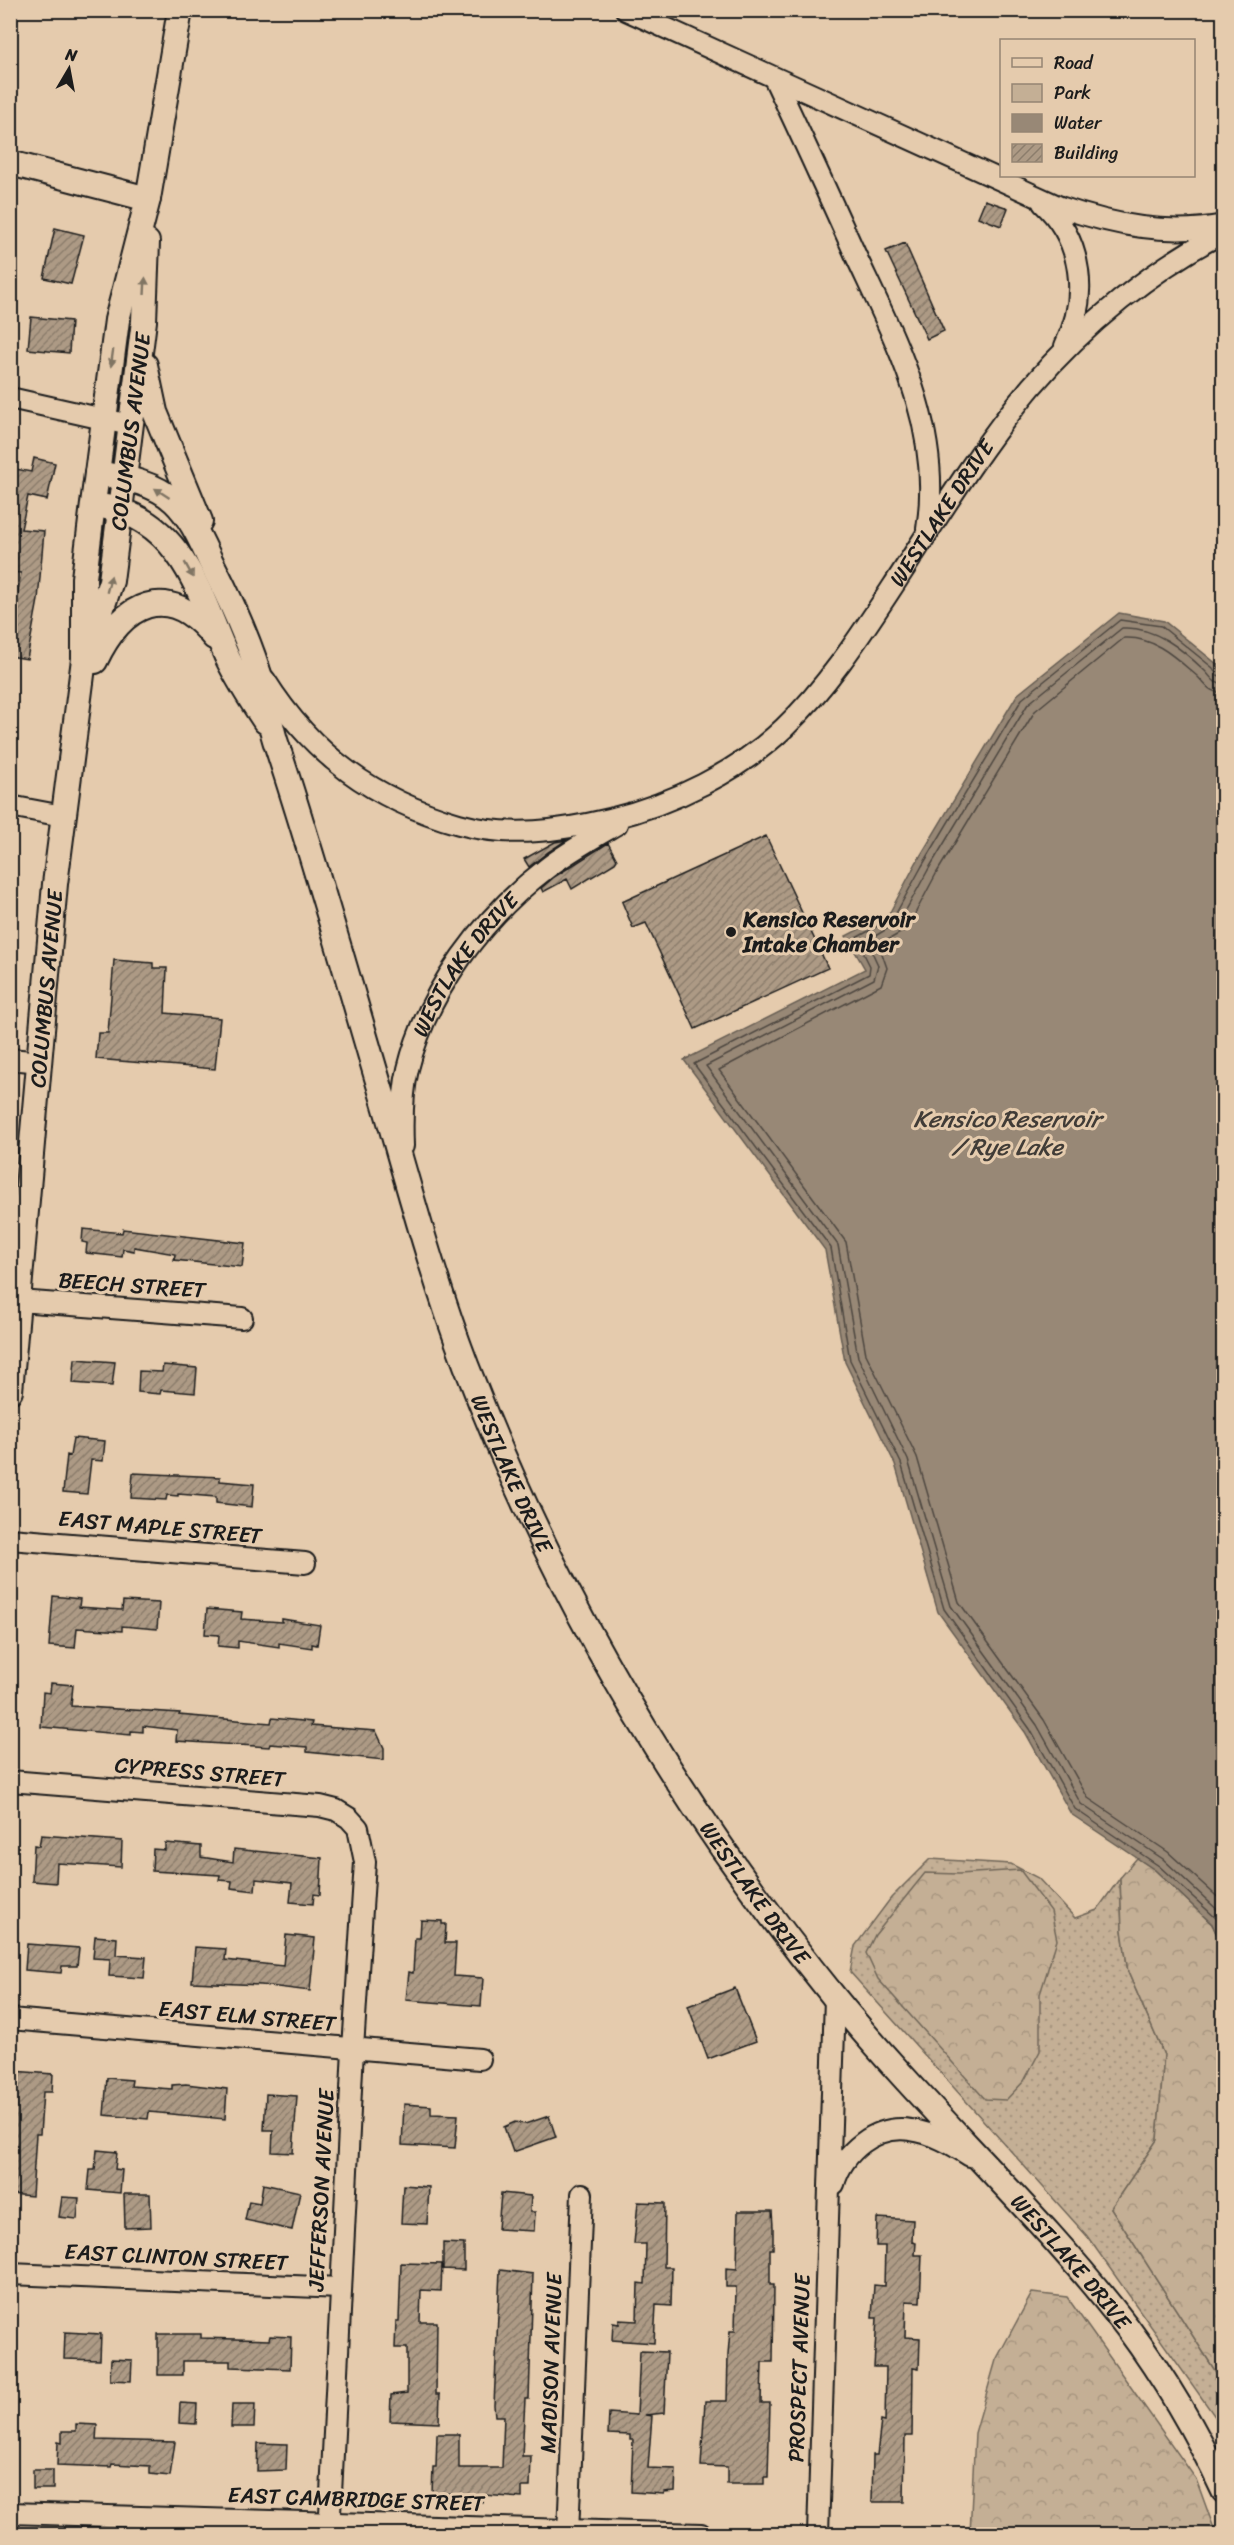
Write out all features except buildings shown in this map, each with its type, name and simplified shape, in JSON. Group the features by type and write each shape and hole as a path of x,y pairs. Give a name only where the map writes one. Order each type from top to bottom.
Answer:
{"street":[{"name":"COLUMBUS AVENUE","path":"10,1391 54,895 84,659 84,578 93,504 117,320 148,199 180,10"},
{"path":"626,10 1025,191 1098,220 1132,227 1189,229 1224,225"},
{"path":"774,78 895,339 910,377 927,438 931,471 931,504 926,534"},
{"path":"10,163 148,199"},
{"path":"1025,191 1043,203 1059,220 1070,239 1077,264 1081,289 1078,310 1073,330 1062,352"},
{"name":"COLUMBUS AVENUE","path":"84,659 111,581 144,321 148,199"},
{"name":"WESTLAKE DRIVE","path":"416,1214 403,1148 402,1109 408,1070 418,1034 437,996 488,925 516,895 547,868 591,839 748,757 783,729 839,666 995,433 1062,352 1143,283 1224,232"},
{"path":"144,321 144,356 155,412 261,677 273,733"},
{"path":"10,399 130,425"},
{"path":"97,473 124,478 158,489 174,501 188,517 230,599"},
{"path":"93,504 120,510 153,527 168,540 193,576 241,685 273,733"},
{"path":"78,699 100,650 112,631 124,618 139,609 154,605 171,605 187,611 202,621 228,659"},
{"name":"WESTLAKE DRIVE","path":"251,650 263,677 279,702 305,735 334,763 395,800 441,819 481,830 528,833 577,827 624,816 668,800"},
{"name":"WESTLAKE DRIVE","path":"273,733 307,836 439,1289 493,1433 552,1563 588,1632 625,1698 698,1815 835,1998 924,2100 1090,2281 1130,2331 1168,2387 1205,2451 1224,2491"},
{"path":"10,806 63,816"},
{"path":"10,1059 40,1062"},
{"name":"BEECH STREET","path":"19,1301 242,1318"},
{"name":"EAST MAPLE STREET","path":"10,1539 305,1563"},
{"name":"CYPRESS STREET","path":"10,1781 320,1806 336,1810 349,1818 358,1828 364,1848"},
{"name":"JEFFERSON AVENUE","path":"329,2529 364,1848"},
{"name":"PROSPECT AVENUE","path":"818,2535 835,1998"},
{"name":"EAST ELM STREET","path":"10,2019 480,2059"},
{"name":"PROSPECT AVENUE","path":"828,2204 838,2168 851,2151 868,2139 888,2131 909,2129 931,2134 955,2145 987,2167"},
{"name":"MADISON AVENUE","path":"568,2532 582,2194"},
{"name":"EAST CLINTON STREET","path":"10,2274 340,2288"},
{"name":"EAST CAMBRIDGE STREET","path":"10,2513 329,2529 701,2535"}],"green space":[{"path":"1137,1858 1155,1870 1212,1924 1223,1948 1223,2383 1111,2208 1157,2140 1164,2055 1128,1972 1122,1930 1120,1878"},
{"path":"930,1859 1011,1864 1038,1878 1075,1918 1097,1910 1120,1878 1122,1930 1128,1972 1164,2055 1157,2140 1111,2208 1223,2383 1223,2428 1087,2236 850,1972 855,1946 891,1898"},
{"path":"1020,1870 1051,1911 1057,1940 1040,1994 1040,2051 1024,2081 1006,2100 985,2099 878,1979 866,1953 875,1935 925,1873 959,1874"},
{"path":"1032,2293 1067,2297 1196,2479 1216,2534 970,2534 975,2433 996,2360"}],"water":[{"name":"Kensico Reservoir / Rye Lake","path":"1119,613 1164,621 1218,665 1223,676 1223,1948 1212,1924 1155,1870 1071,1814 1025,1732 938,1612 895,1464 845,1362 825,1250 684,1060 865,969 846,936 889,914 916,863 1017,695"}],"place":[{"name":"Kensico Reservoir Intake Chamber","path":"731,932"}]}
